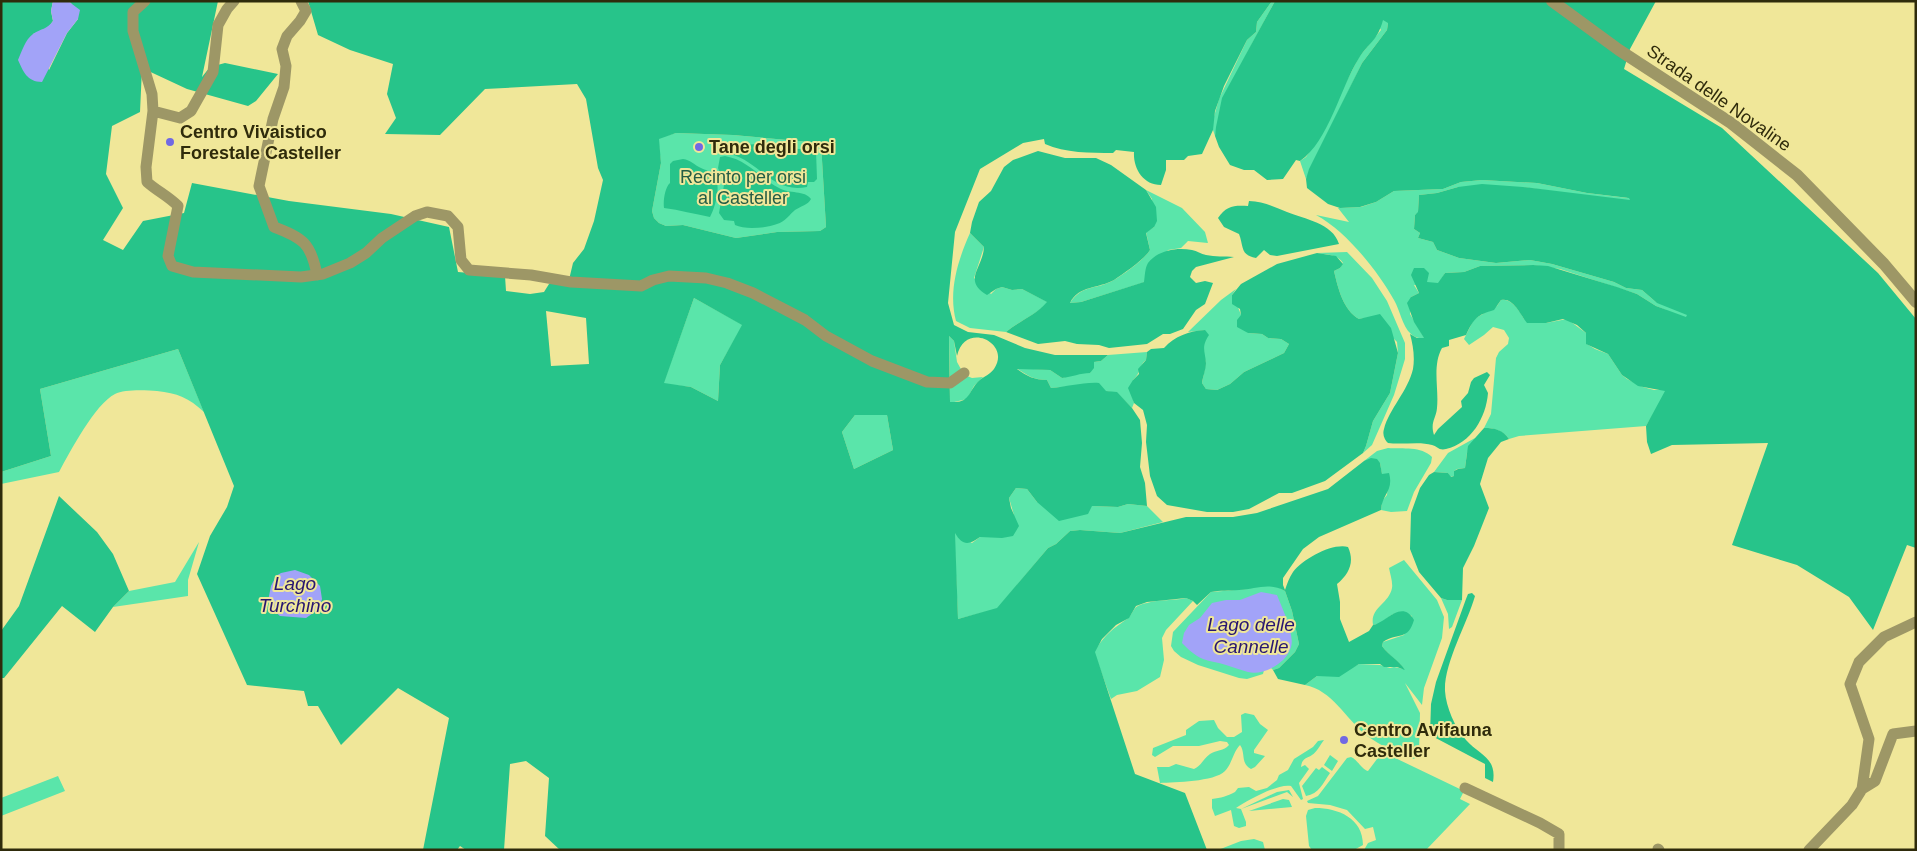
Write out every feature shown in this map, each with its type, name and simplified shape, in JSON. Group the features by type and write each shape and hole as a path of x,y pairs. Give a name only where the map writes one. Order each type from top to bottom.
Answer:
{"street":[{"path":"145,1 133,12 133,31 152,94 153,111 146,167 147,182 168,196 178,206 168,256 172,266 193,272 300,276 318,274 350,263 366,253 382,238 415,216 427,212 448,216 458,227 461,260 469,270 531,275 571,282 641,286 653,280 670,276 713,280 754,293 805,320 826,336 872,361 927,382 950,383 964,373"},
{"path":"153,111 180,118 191,112 213,72 218,25 226,9 234,1"},
{"path":"301,1 306,11 287,36 282,49 286,66 284,86 273,118 259,186 274,227 304,242 314,256 318,274"},
{"name":"Strada delle Novaline","path":"1552,1 1619,50 1731,123 1797,175 1884,264 1916,302"},
{"path":"1862,790 1869,740 1850,684 1859,662 1884,637 1916,622"},
{"path":"1809,850 1852,805 1862,790 1875,781 1893,734 1916,731"},
{"path":"1465,788 1560,834 1559,850"}],"green space":[{"path":"1,1 53,1 51,11 53,21 48,28 33,34 49,70 67,33 78,19 71,3 68,1 218,1 202,77 210,67 225,63 278,74 256,101 248,106 187,89 142,68 140,112 112,126 106,174 123,208 103,240 123,250 143,221 184,213 192,183 289,201 391,214 449,227 458,272 505,276 506,291 530,294 544,292 549,284 568,284 573,263 584,249 594,221 603,180 598,168 586,99 577,84 485,89 440,135 385,134 396,118 387,94 393,64 350,50 318,35 308,1 1272,1 1257,22 1256,32 1247,40 1224,86 1215,111 1213,130 1202,154 1188,156 1184,160 1166,160 1166,170 1161,185 1144,179 1135,164 1134,152 1116,150 1113,153 1087,153 1070,151 1045,144 1044,139 1023,143 980,169 955,232 948,303 954,325 968,332 994,335 1025,348 1055,355 1108,355 1101,361 1094,362 1094,368 1090,373 1062,378 1050,370 1017,369 1031,377 1047,380 1051,388 1099,383 1106,391 1117,392 1140,420 1142,443 1140,467 1145,483 1147,506 1128,504 1118,507 1092,506 1088,514 1059,521 1037,502 1027,489 1016,488 1009,498 1019,526 1013,536 1002,538 980,537 966,543 960,540 955,533 958,619 997,608 1048,548 1056,544 1070,531 1120,533 1186,517 1233,517 1257,513 1328,489 1364,461 1371,458 1377,459 1380,463 1382,474 1389,473 1390,484 1381,510 1319,537 1303,549 1283,578 1283,585 1285,590 1293,572 1311,557 1334,547 1348,547 1351,558 1350,567 1337,584 1340,619 1349,642 1393,614 1404,611 1414,620 1412,627 1406,634 1388,639 1383,642 1382,646 1405,670 1397,667 1384,667 1380,664 1359,664 1339,677 1317,676 1305,685 1278,679 1273,670 1279,668 1295,652 1299,644 1292,611 1285,591 1279,588 1262,587 1211,592 1197,605 1186,598 1147,602 1136,606 1129,618 1116,625 1102,639 1095,652 1135,774 1185,793 1207,850 560,850 545,836 549,778 526,761 510,764 504,850 466,850 460,846 457,850 423,850 449,718 398,688 341,745 318,706 308,706 304,691 247,685 197,574 210,536 227,507 234,486 178,349 40,389 51,456 1,472","holes":["676,133 733,135 821,143 826,227 820,231 777,232 736,238 683,225 666,226 659,223 654,218 652,211 661,163 659,139","694,298 742,325 720,365 718,401 691,387 664,383","546,311 586,318 589,364 551,366","949,336 954,341 957,356 962,345 969,339 977,337 985,339 997,351 998,359 994,369 978,382 964,400 950,402","855,415 887,415 893,450 854,469 842,432"]},
{"path":"1272,1 1275,1 1223,98 1215,136 1213,120 1219,99 1247,40 1256,32 1257,22"},
{"path":"1275,1 1656,1 1630,49 1624,69 1722,128 1878,273 1916,319 1916,548 1907,545 1873,630 1849,597 1797,565 1732,545 1768,443 1672,445 1651,454 1647,442 1646,426 1665,391 1638,386 1622,375 1608,354 1586,344 1586,333 1577,325 1563,319 1546,323 1527,323 1513,304 1509,301 1501,300 1494,310 1477,318 1466,335 1449,340 1449,346 1442,348 1437,362 1437,400 1433,424 1434,435 1462,407 1461,401 1468,393 1474,378 1487,372 1490,375 1484,385 1488,393 1487,402 1476,428 1463,441 1455,446 1444,449 1427,444 1388,443 1383,433 1386,422 1407,385 1413,369 1414,360 1410,334 1417,338 1424,338 1414,322 1407,303 1411,297 1419,293 1411,275 1414,268 1424,268 1429,273 1427,282 1438,283 1445,273 1464,272 1480,266 1548,266 1637,294 1656,306 1686,317 1687,315 1657,303 1642,290 1626,288 1614,282 1552,264 1530,260 1496,263 1459,258 1437,250 1433,242 1418,238 1420,233 1414,229 1419,195 1437,193 1458,187 1482,184 1630,200 1629,198 1587,193 1537,183 1482,180 1461,182 1443,189 1394,191 1376,202 1360,207 1340,208 1328,204 1307,188 1306,179 1309,169 1362,63 1387,30 1388,23 1383,20 1375,37 1352,70 1319,141 1300,161 1296,160 1283,179 1267,180 1254,170 1244,170 1230,165 1219,147 1215,136 1222,98"},
{"path":"1364,1 1708,251 1676,376 1646,426 1519,436 1509,439 1498,431 1484,428 1491,414 1496,358 1499,352 1508,344 1509,338 1504,330 1493,327 1469,345 1464,339 1474,319 1497,306 1501,300 1505,300 1514,305 1524,319 1546,323 1567,319 1586,333 1587,344 1608,354 1622,375 1627,379 1643,387 1662,390 1666,310 1637,294 1560,269 1533,265 1480,266 1464,272 1445,273 1439,283 1414,285 1419,293 1411,297 1410,314 1425,339 1418,338 1408,331 1394,300 1370,264 1338,231 1316,215 1349,222 1338,208 1361,207 1376,202 1394,191 1443,189 1461,182 1482,180 1537,183 1587,193 1628,198 1388,23 1387,30 1362,63 1306,179 1300,161 1306,157 1327,125 1338,98 1359,57 1381,30","holes":["1458,187 1523,187 1565,193 1657,303 1642,290 1626,288 1614,282 1552,264 1530,260 1496,263 1459,258 1437,250 1433,242 1418,238 1420,233 1414,229 1415,215 1418,213 1419,195 1437,193"]},
{"name":"Recinto per orsi al Casteller","path":"676,133 733,135 821,143 826,227 820,231 777,232 736,238 683,225 666,226 659,223 654,218 652,211 661,163 658,138"},
{"path":"760,144 770,148 778,147 781,149 784,147 799,149 815,148 817,179 814,182 808,182 807,187 795,188 785,186 775,182 741,158 730,154 737,145"},
{"path":"1038,151 1065,158 1096,158 1111,165 1146,190 1156,207 1157,221 1154,227 1146,233 1150,250 1147,254 1114,280 1078,293 1070,303 1081,302 1144,282 1148,263 1157,255 1168,250 1186,249 1209,256 1234,257 1196,267 1192,271 1190,277 1196,283 1205,281 1213,283 1205,304 1196,310 1183,329 1170,334 1163,334 1147,344 1109,348 1065,341 1038,344 1006,332 1038,311 1047,302 1022,289 1012,290 1002,287 987,295 980,289 975,279 984,247 970,233 979,202 991,191 1004,167 1013,160"},
{"path":"725,156 747,165 783,190 805,194 811,199 810,201 795,210 782,222 773,225 744,228 735,225 734,221 724,220 719,213 724,185 718,168 720,157"},
{"path":"683,159 710,172 716,180 718,191 710,217 664,208 665,194 670,183 670,164 673,161"},
{"path":"1146,190 1182,208 1205,232 1208,243 1188,241 1181,248 1168,250 1145,282 1081,302 1070,303 1085,290 1108,283 1128,271 1150,250 1146,232 1154,227 1152,199"},
{"path":"1249,201 1268,205 1324,226 1336,237 1339,244 1277,256 1270,255 1264,250 1256,258 1251,257 1243,250 1239,234 1224,227 1218,218 1231,207 1248,206"},
{"path":"970,233 984,247 974,278 991,294 996,289 1002,287 1012,290 1022,289 1048,302 1038,311 1006,332 970,328 956,321 953,298 954,287 958,265"},
{"path":"1347,252 1372,278 1387,301 1405,343 1405,359 1394,395 1372,445 1363,453 1373,421 1390,393 1398,353 1397,342 1373,317 1359,319 1353,315 1345,304 1339,291 1334,271 1340,268 1343,263 1341,260 1335,256 1317,253"},
{"path":"1317,253 1336,256 1343,264 1334,271 1339,291 1345,304 1353,315 1359,319 1380,314 1391,328 1398,353 1390,393 1373,421 1363,453 1325,481 1292,493 1279,493 1249,509 1233,512 1207,512 1167,505 1157,496 1150,476 1146,442 1147,425 1143,410 1134,403 1128,388 1139,374 1138,369 1146,360 1147,352 1151,349 1164,348 1173,340 1183,335 1205,330 1209,335 1204,346 1206,365 1202,383 1206,389 1217,390 1230,384 1244,372 1284,353 1289,344 1281,339 1268,338 1262,334 1248,333 1237,327 1237,320 1241,315 1240,309 1232,304 1232,295 1241,284 1277,264"},
{"path":"1236,289 1232,295 1248,333 1262,334 1268,338 1281,339 1289,344 1284,353 1244,372 1230,384 1217,390 1206,389 1202,383 1206,363 1203,352 1205,330 1188,332 1221,300"},
{"path":"694,298 743,325 720,365 718,401 691,387 663,384"},
{"path":"949,336 954,341 957,362 962,371 950,379"},
{"path":"178,349 204,412 188,400 171,393 141,390 119,392 107,399 91,418 59,472 1,484 1,472 51,456 40,389"},
{"path":"1147,352 1146,360 1133,380 1132,396 1134,403 1132,408 1117,393 1075,386 1051,388 1047,380 1034,378 1016,368 1050,370 1062,378 1079,373 1090,373 1094,362 1101,361 1108,355"},
{"path":"967,376 972,378 983,377 974,386 967,399 950,403 950,385"},
{"path":"855,415 887,415 893,450 854,469 842,432"},
{"path":"1484,428 1498,430 1509,439 1501,442 1488,458 1480,484 1489,508 1463,568 1462,600 1447,600 1441,598 1419,572 1410,549 1411,513 1420,488 1429,475 1434,472 1448,473 1451,477 1454,476 1454,471 1465,468 1468,446"},
{"path":"1475,438 1467,453 1465,468 1457,469 1454,471 1454,476 1450,477 1448,473 1434,472 1448,453"},
{"path":"1388,448 1406,448 1423,451 1432,457 1431,463 1414,492 1407,511 1391,512 1381,510 1382,501 1387,495 1389,474 1382,475 1380,463 1364,461 1377,451"},
{"path":"1016,488 1027,489 1037,502 1118,507 1128,504 1147,506 1163,522 1120,533 1070,531 1056,544 1048,548 997,609 958,619 954,531 972,543 980,537 989,537 1014,515 1009,498"},
{"path":"59,496 97,532 113,554 129,591 113,607 95,632 62,606 4,678 1,678 1,631 19,606"},
{"path":"199,542 188,580 188,596 113,607 129,591 175,582"},
{"path":"1404,560 1437,600 1444,617 1442,638 1424,688 1422,705 1405,683 1420,713 1419,753 1418,757 1413,759 1389,749 1367,736 1331,699 1315,688 1305,685 1317,676 1335,676 1359,664 1404,669 1382,646 1383,642 1404,635 1412,616 1404,613 1394,614 1379,624 1373,625 1373,619 1374,614 1387,598 1392,588 1389,568"},
{"name":"Lago delle Cannelle","path":"1257,586 1276,586 1285,591 1292,611 1299,644 1295,652 1279,668 1273,670 1271,668 1285,652 1264,670 1263,674 1247,679 1198,665 1181,657 1174,651 1171,646 1173,632 1211,592 1247,589"},
{"path":"1472,593 1475,596 1448,668 1445,691 1449,710 1458,730 1490,762 1494,774 1493,782 1485,778 1485,764 1430,735 1431,704 1436,682 1468,594"},
{"path":"1186,598 1193,601 1166,630 1162,638 1164,660 1160,677 1137,691 1117,695 1111,699 1094,652 1102,641 1112,630 1127,619 1138,606 1157,601"},
{"path":"1441,598 1462,600 1452,627 1449,629 1448,614"},
{"path":"1245,713 1254,715 1260,724 1268,730 1254,750 1254,753 1265,756 1255,767 1251,769 1245,764 1240,745 1225,771 1220,775 1194,781 1160,783 1157,767 1169,767 1176,764 1194,769 1210,754 1229,745 1227,742 1220,741 1199,746 1173,746 1155,757 1152,755 1153,748 1186,735 1186,730 1199,721 1214,720 1218,728 1227,737 1234,737 1242,732 1241,715"},
{"path":"1324,740 1312,755 1302,762 1301,767 1305,765 1309,769 1299,783 1303,799 1301,800 1291,786 1278,787 1236,808 1241,809 1246,826 1239,828 1234,826 1231,810 1215,816 1212,808 1212,799 1229,795 1238,788 1249,787 1256,791 1267,788 1277,780 1279,775 1288,770 1294,759 1313,747 1318,741"},
{"path":"1384,754 1464,791 1460,799 1470,804 1426,850 1364,850 1368,843 1376,840 1373,827 1365,829 1347,810 1330,805 1308,803 1307,801 1318,796 1347,758 1353,758 1368,771 1377,759"},
{"path":"1330,755 1338,761 1332,771 1324,765"},
{"path":"1322,767 1330,773 1314,793 1306,796 1302,786 1316,768 1319,770"},
{"path":"58,776 65,791 1,816 1,798"},
{"path":"1289,790 1293,797 1287,792 1241,809 1277,792"},
{"path":"1283,799 1289,800 1292,807 1249,811"},
{"path":"1324,808 1348,816 1359,828 1363,845 1354,850 1312,850 1309,846 1306,816 1308,810"},
{"path":"1254,839 1263,842 1265,850 1218,850 1241,841"}],"water":[{"path":"53,1 68,1 80,10 78,19 67,33 42,82 37,82 26,75 18,60 30,36 53,21 51,11"},
{"name":"Lago Turchino","path":"295,570 309,575 320,586 322,599 319,609 306,618 280,616 272,609 268,601 271,586 276,576"},
{"name":"Lago delle Cannelle","path":"1261,592 1277,595 1291,635 1292,642 1289,653 1274,667 1260,672 1248,672 1203,659 1182,643 1184,633 1189,625 1200,618 1212,603 1240,600"}],"place":[{"name":"Centro Vivaistico Forestale Casteller","path":"170,142"},
{"name":"Tane degli orsi","path":"699,147"},
{"name":"Centro Avifauna Casteller","path":"1344,740"}]}
